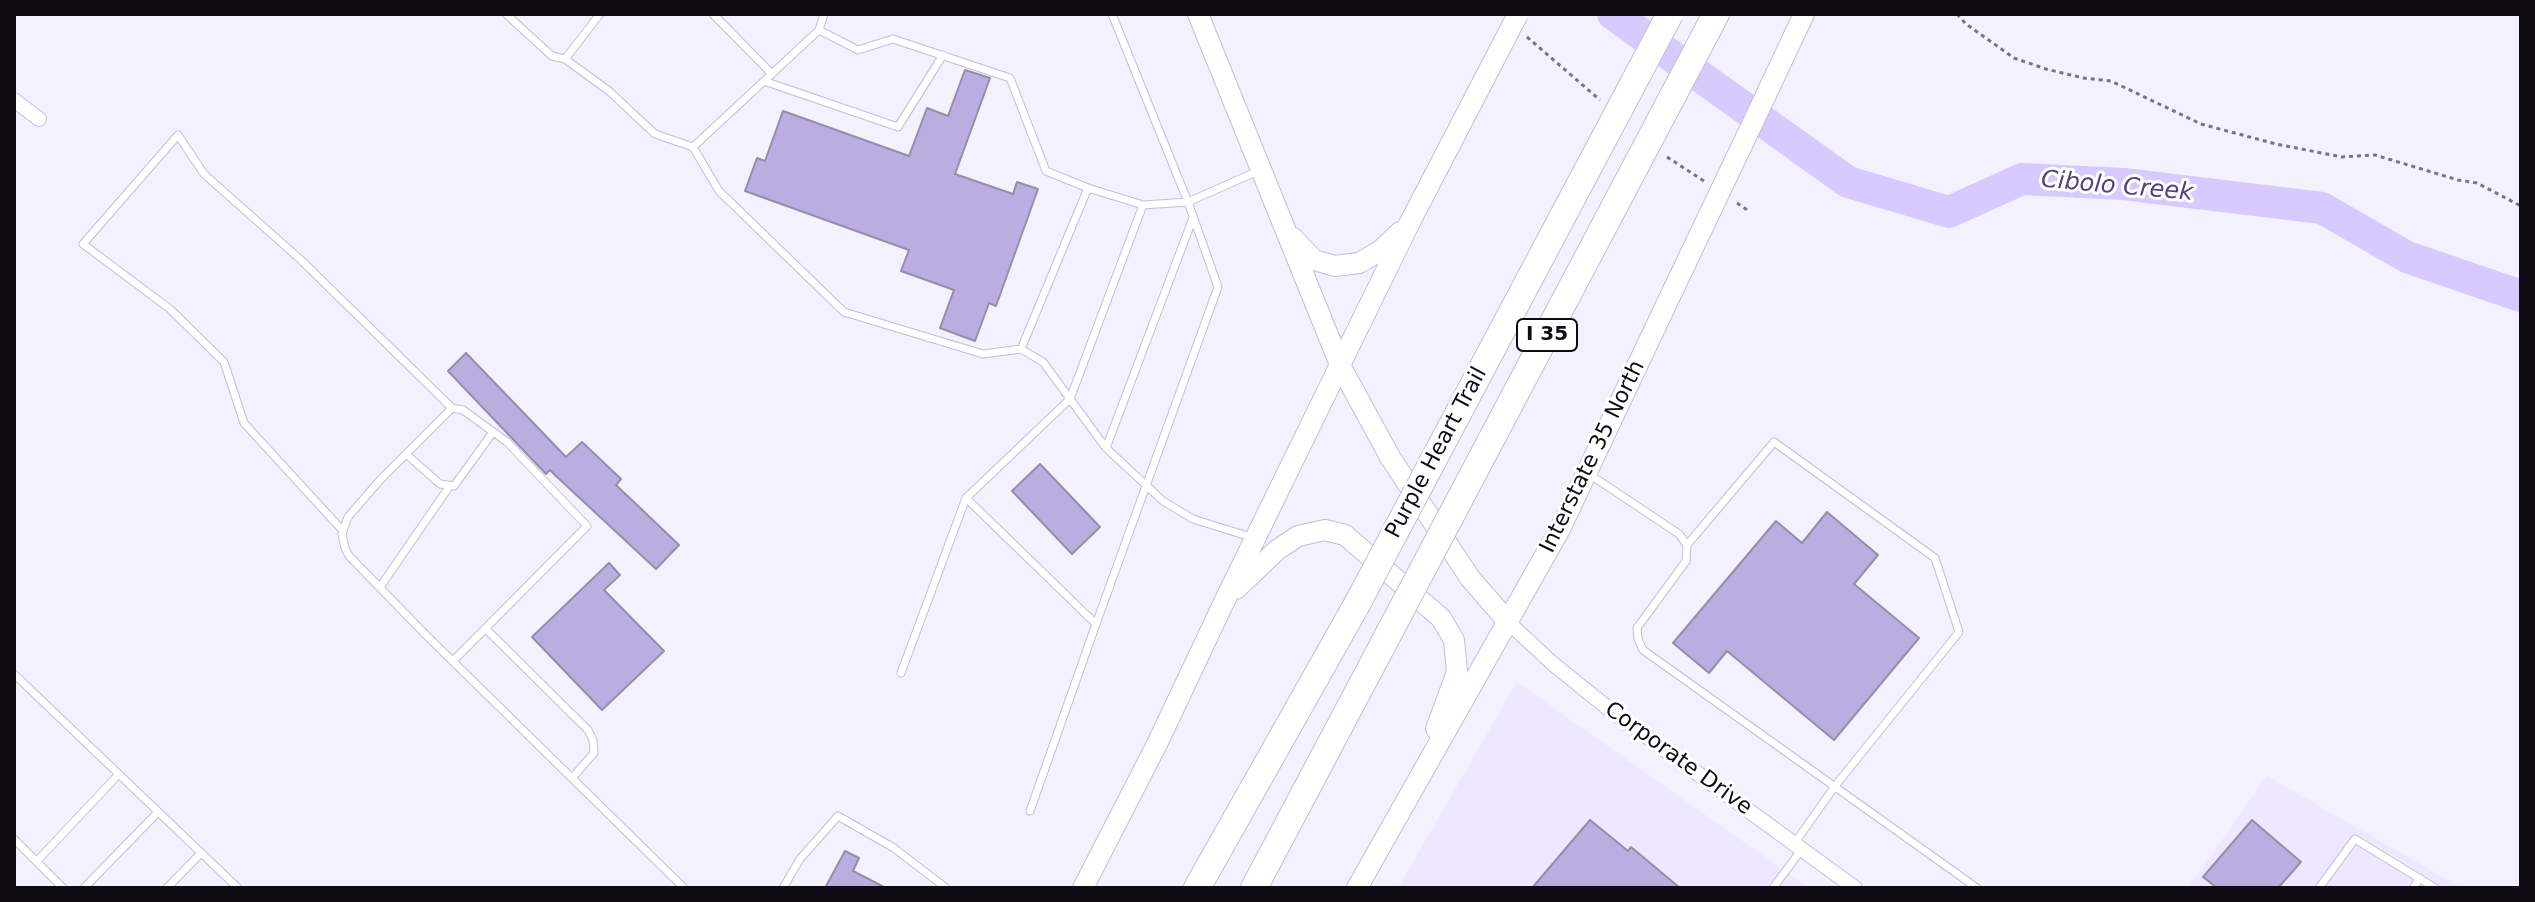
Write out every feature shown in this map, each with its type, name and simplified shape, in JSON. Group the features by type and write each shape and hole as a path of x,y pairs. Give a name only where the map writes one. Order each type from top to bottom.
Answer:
{"highway":[{"name":"Purple Heart Trail","path":"1199,883 1356,606 1670,14"},
{"name":"Purple Heart Trail","path":"1254,888 1710,24"}],"main road":[{"path":"1198,14 1341,367 1390,457 1470,578 1508,622"},
{"path":"1083,888 1157,744 1409,224 1518,14"},
{"name":"Interstate 35 North","path":"1357,888 1560,529 1804,14"},
{"path":"1283,227 1314,260 1335,266 1359,263 1380,251 1409,224"},
{"path":"1225,600 1277,550 1298,536 1325,530 1345,535 1441,618 1454,640 1457,672 1415,785"}],"street":[{"path":"14,100 39,119"},
{"name":"Corporate Drive","path":"1508,622 1609,709 1855,888"}],"lane":[{"path":"506,14 552,56 565,59 609,91 655,134 693,147 719,191 844,312 983,354 1021,349 1043,362 1106,448 1163,501 1193,519 1255,538"},
{"path":"565,59 600,14"},
{"path":"713,14 772,74"},
{"path":"693,147 819,30 824,14"},
{"path":"1030,811 1218,287 1188,202 1112,14"},
{"path":"819,30 858,50 893,39 1010,78 1046,171 1088,188 1143,205 1188,202 1260,170"},
{"path":"764,81 898,127 943,55"},
{"path":"343,531 244,423 224,362 170,309 83,244 178,135 204,174 301,260 452,408 463,410 507,442 587,526 453,661"},
{"path":"1021,349 1088,188"},
{"path":"901,673 966,498 1070,399 1143,205"},
{"path":"1106,448 1193,218"},
{"path":"452,408 348,517 343,531 345,548 349,556 453,661 684,888"},
{"path":"380,587 449,487 457,482 493,432"},
{"path":"1773,888 1835,786 1959,632 1935,558 1774,442 1687,545 1686,561 1637,628 1643,650 1835,786 1977,888"},
{"path":"406,454 440,484 449,487"},
{"path":"1587,473 1679,534 1687,545"},
{"path":"966,498 1096,624"},
{"path":"486,629 588,730 594,753 572,778"},
{"path":"14,674 238,888"},
{"path":"37,861 119,774"},
{"path":"84,888 158,812"},
{"path":"783,888 800,859 838,816 894,848 946,888"},
{"path":"14,839 63,888"},
{"path":"2319,888 2355,839 2435,888"},
{"path":"167,888 201,853"},
{"path":"2413,888 2420,878"}],"path":[{"path":"1957,14 1966,24 2014,58 2070,75 2111,81 2201,124 2342,157 2375,155 2477,183 2521,206"}],"shaded area":[{"path":"1517,682 1809,888 1398,888"},
{"path":"2267,776 2462,888 2188,888"}],"building":[{"path":"965,70 990,78 955,174 1013,194 1017,182 1038,189 996,306 989,303 975,341 940,328 954,290 901,271 909,250 745,191 757,158 765,161 783,111 909,156 927,108 948,116"},
{"path":"466,353 566,457 582,442 621,479 616,485 679,545 656,569 550,470 546,474 448,371"},
{"path":"1040,464 1100,527 1072,554 1012,491"},
{"path":"1827,512 1878,555 1854,584 1919,638 1834,740 1727,651 1709,673 1673,643 1776,521 1802,543"},
{"path":"609,563 620,575 604,590 664,651 602,710 532,637"},
{"path":"1590,820 1628,851 1631,847 1680,888 1532,888"},
{"path":"2252,820 2301,862 2278,888 2217,888 2203,877"},
{"path":"845,851 859,858 853,871 886,888 825,888"}],"waterway":[{"name":"Cibolo Creek","path":"1613,14 1848,182 1949,212 2022,179 2124,184 2322,208 2407,257 2521,296"}]}
